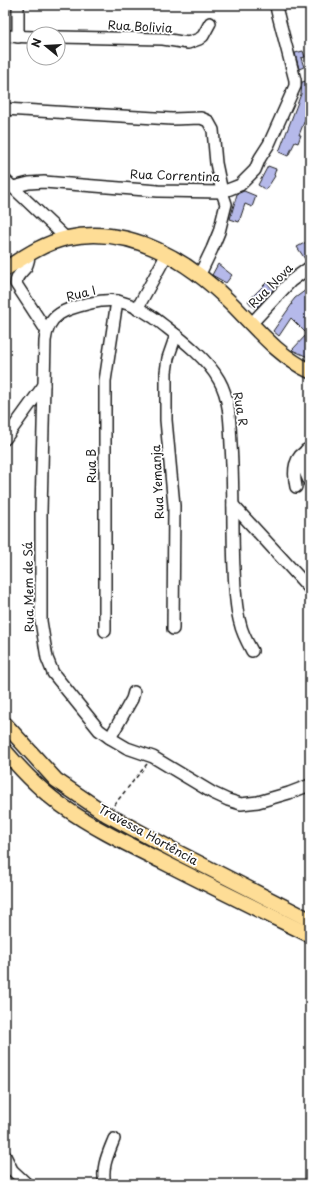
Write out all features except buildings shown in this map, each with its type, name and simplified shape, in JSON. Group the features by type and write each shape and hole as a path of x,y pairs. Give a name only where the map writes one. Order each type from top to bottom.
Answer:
{"main road":[{"path":"5,269 36,249 66,238 103,235 122,238 151,246 184,263 231,303 286,357 310,370"},
{"name":"Travessa Hortência","path":"5,724 56,780 106,814 310,920"},
{"name":"Travessa Hortência","path":"5,751 46,793 64,807 88,822 184,873 310,935"}],"street":[{"path":"18,5 18,37"},
{"name":"Rua Correntina","path":"7,182 44,182 158,191 222,192 240,185 255,170 260,158 269,144 295,86 295,80 276,5"},
{"name":"Rua Bolivia","path":"66,37 163,40 188,43 199,40 210,23"},
{"path":"5,36 26,37"},
{"path":"5,109 172,119 202,118 208,121 213,130 216,163 226,204 212,249 199,276"},
{"path":"7,182 66,238"},
{"path":"5,439 44,385 46,330 16,284 18,276 26,267 29,254"},
{"path":"137,309 167,254"},
{"name":"Rua Nova","path":"251,324 291,281 310,267"},
{"name":"Rua I","path":"46,330 59,313 90,303 117,301 137,309 161,323 176,335"},
{"name":"Rua B","path":"106,631 105,381 117,301"},
{"name":"Rua R","path":"176,335 206,363 216,375 223,387 226,398 230,425 233,478 233,535 237,610 244,635 252,651"},
{"name":"Rua Yemanja","path":"173,629 172,548 174,506 166,420 166,372 168,358 176,335"},
{"name":"Rua Mem de Sá","path":"44,385 41,512 41,621 47,658 53,673 99,730 110,738 127,748 153,756 213,793 228,800 241,804 258,802 288,794 310,785"},
{"path":"308,450 304,469 310,483"},
{"path":"296,487 294,471 295,464 297,459 308,450"},
{"path":"233,505 310,589"},
{"path":"110,738 132,699 134,692"},
{"path":"105,1184 104,1169 107,1155 114,1139"},
{"path":"5,1156 12,1170 27,1184"}],"path":[{"path":"106,814 153,756"}]}
